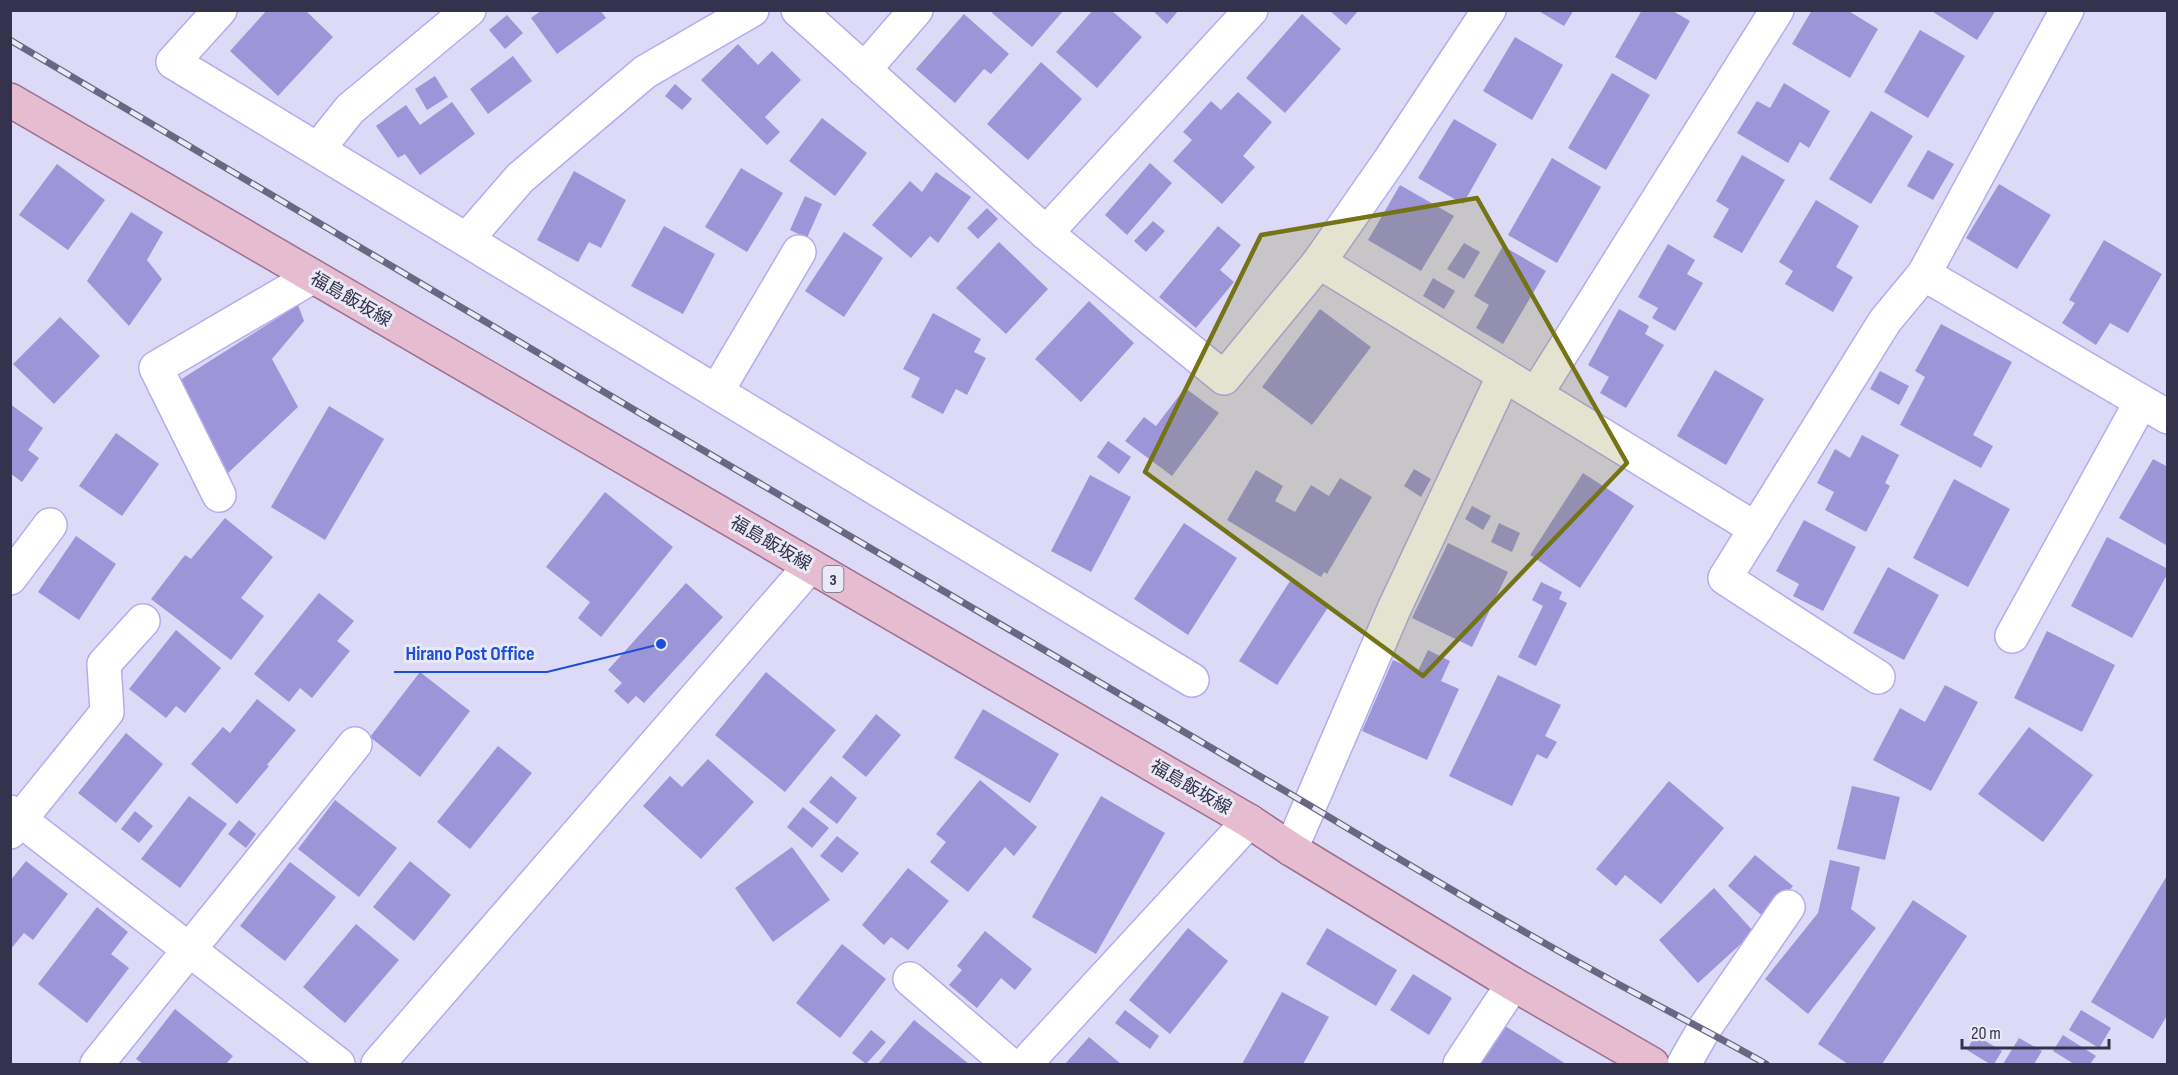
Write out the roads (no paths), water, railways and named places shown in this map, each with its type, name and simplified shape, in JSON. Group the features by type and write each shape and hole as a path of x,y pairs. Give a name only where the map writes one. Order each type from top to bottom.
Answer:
{"main road":[{"name":"福島飯坂線","path":"10,100 1249,821 1513,984 1652,1065"}],"street":[{"path":"220,10 173,62 1192,680"},
{"path":"318,149 350,109 469,10"},
{"path":"467,239 520,178 645,72 752,10"},
{"path":"798,10 1046,233 1224,378 1319,262 1390,160 1489,10"},
{"path":"864,70 916,10"},
{"path":"1046,233 1251,10"},
{"path":"1536,394 1777,10"},
{"path":"1878,677 1725,578 1885,321 1924,274 2067,10"},
{"path":"717,391 799,252"},
{"path":"1319,262 1756,529"},
{"path":"1924,274 2154,410 2012,636"},
{"path":"219,495 156,368 312,277"},
{"path":"1291,849 1394,609 1504,375"},
{"path":"10,578 50,525"},
{"path":"378,1065 810,566"},
{"path":"143,621 104,664 106,712 14,821 189,950 338,1065"},
{"path":"97,1065 356,744"},
{"path":"1025,1065 1249,821"},
{"path":"1684,1065 1704,1029 1788,907"},
{"path":"910,980 1009,1065"},
{"path":"1460,1065 1513,984"}],"railway":[{"path":"10,40 1449,888 1589,968 1766,1064"}],"place":[{"name":"Hirano Post Office","path":"661,644"}]}
